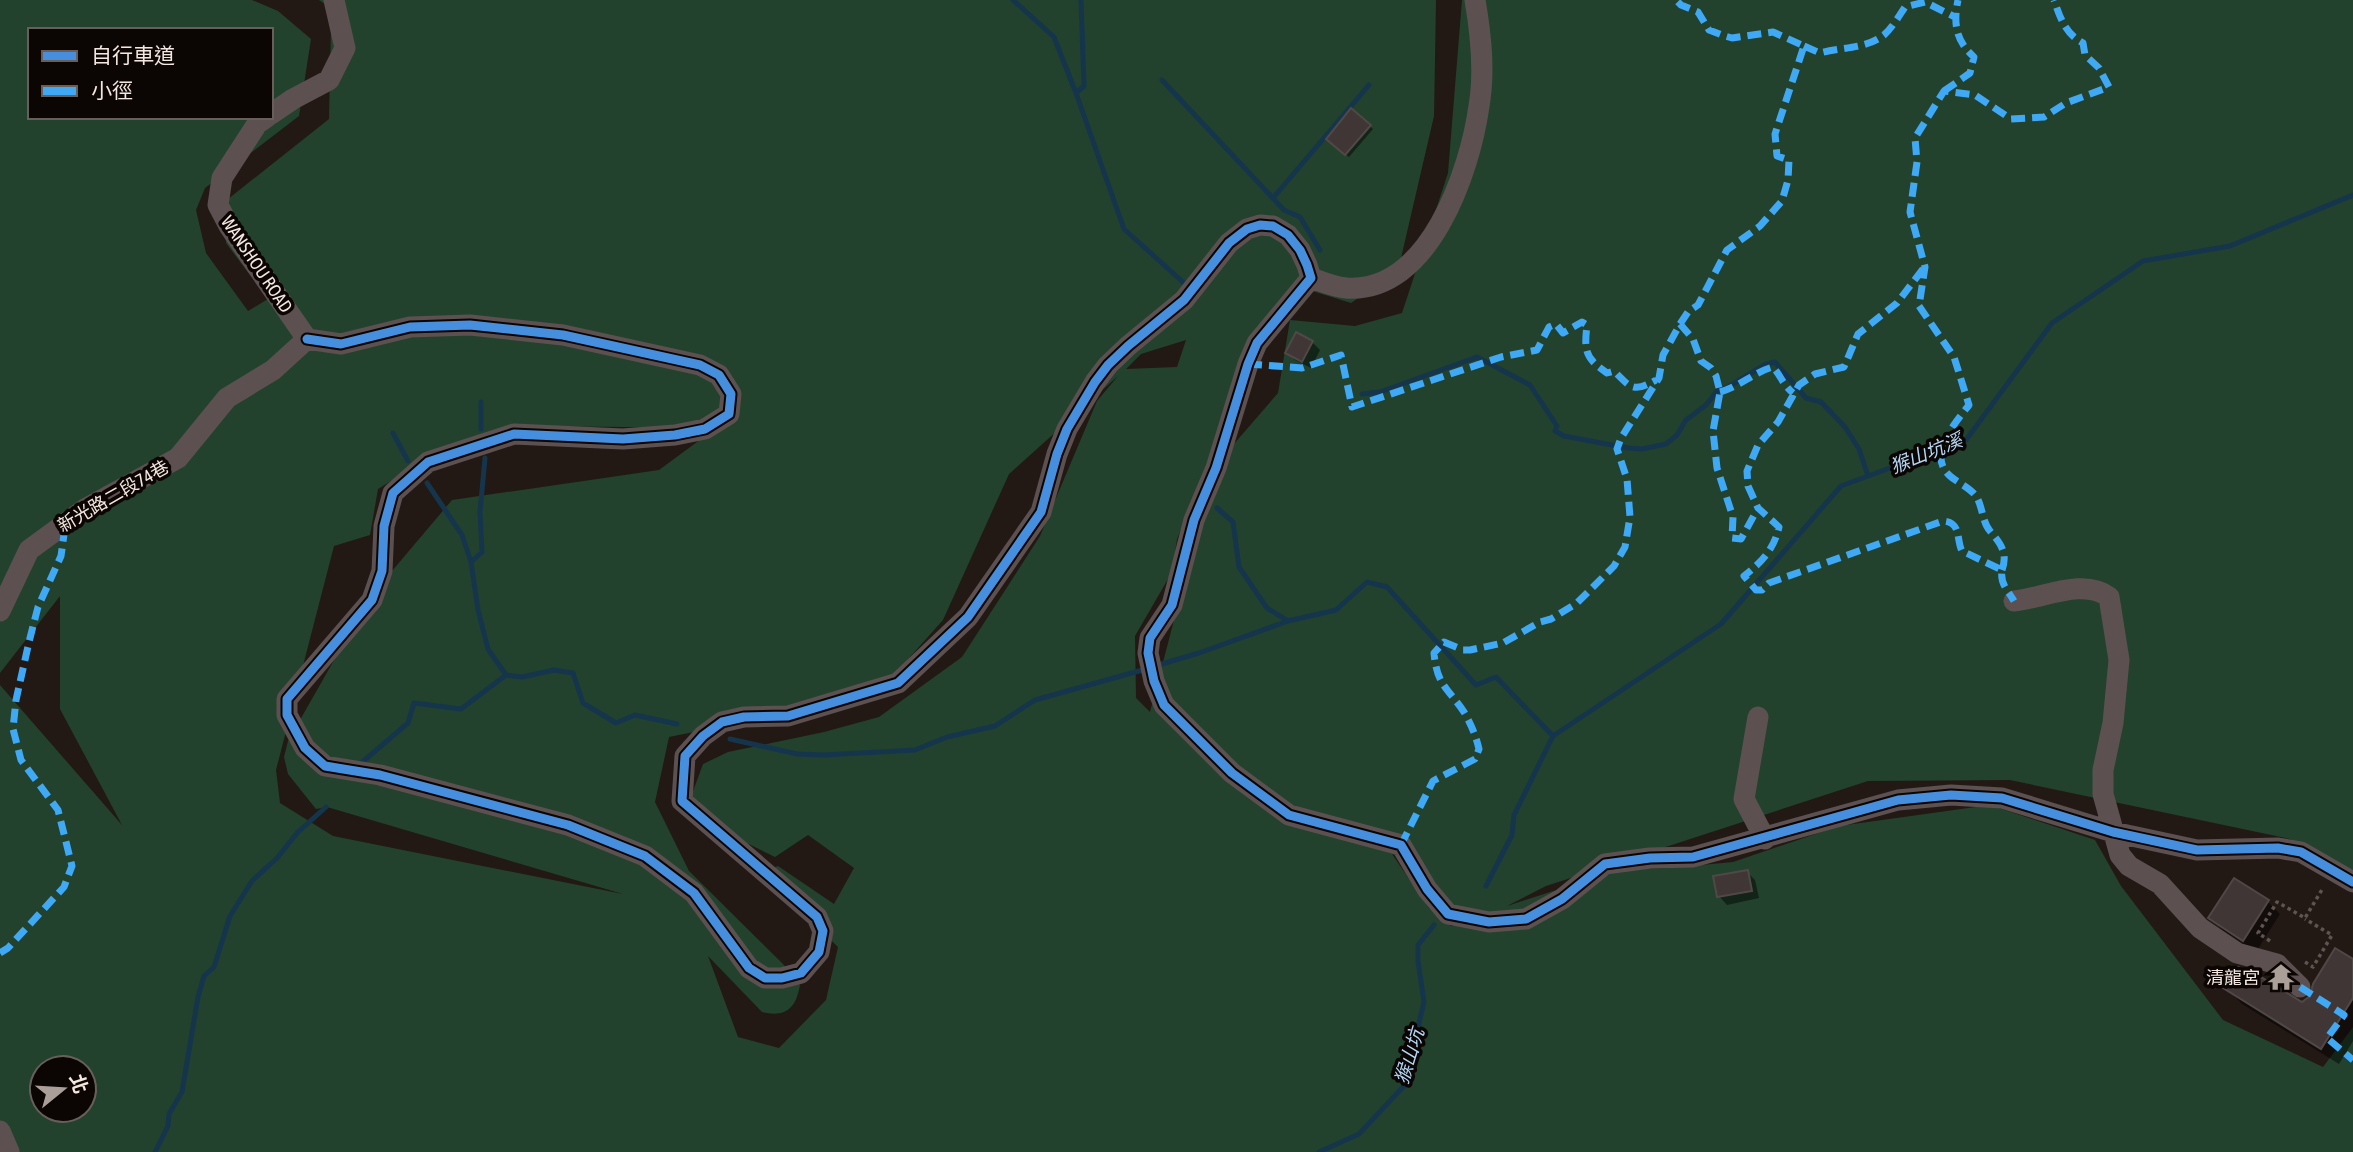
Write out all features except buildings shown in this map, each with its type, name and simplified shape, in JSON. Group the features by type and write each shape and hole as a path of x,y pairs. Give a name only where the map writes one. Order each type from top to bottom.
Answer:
{"street":[{"path":"273,113 329,80 345,48 334,0"},
{"path":"1311,278 1348,288 1378,283 1413,263 1435,234 1453,199 1465,165 1480,105 1482,61 1475,0"},
{"name":"WANSHOU ROAD","path":"264,119 257,124 222,177 218,205 229,226 307,339"},
{"path":"307,339 341,344 410,327 470,325 563,335 688,362 719,375 731,394 729,414 705,429 675,435 623,439 514,435 428,462 393,493 384,526 382,571 372,600 287,699 287,715 305,748 325,766 380,775 568,825 645,856 694,893 749,968 765,978 782,978 801,973 819,952 823,931 817,917 682,801 685,755 702,736 722,722 744,717 788,716 898,683 968,617 1028,533 1041,512 1057,454 1068,429 1108,365 1184,300 1229,243 1247,229 1260,225 1273,226 1288,235 1300,250 1311,278"},
{"path":"1311,278 1257,343 1216,468 1194,520 1172,605 1150,638 1147,653 1164,705 1222,763 1289,815 1401,845 1427,889 1448,914 1489,922 1526,919 1562,899 1605,864 1650,858 1693,857 1898,800 1951,794 2002,798 2112,832 2197,850 2278,848 2301,852 2353,883"},
{"name":"新光路二段74巷","path":"0,611 29,550 85,509 178,458 227,398 273,370 307,339"},
{"path":"2014,601 2048,592 2092,589 2109,597 2119,660 2113,723 2103,770 2103,794 2120,855 2129,866 2160,884 2200,929 2237,953 2277,964 2300,987"},
{"path":"1758,716 1744,799 1765,839"},
{"path":"0,1130 9,1152"}],"path":[{"path":"2305,919 2333,872"},
{"path":"2277,964 2286,950 2258,933 2277,902 2332,935 2313,967 2304,961"}],"green space":[{"path":"0,0 252,0 278,11 311,39 299,116 205,188 196,210 206,253 248,311 268,299 226,243 223,203 329,119 331,29 325,4 319,0 1436,0 1434,116 1398,271 1351,303 1296,286 1225,421 1177,539 1172,572 1135,636 1136,698 1150,712 1214,467 1278,393 1290,320 1355,326 1402,313 1448,173 1462,0 2353,0 2353,876 2290,839 2010,780 1868,781 1546,886 1507,906 1621,869 1733,862 1839,826 1990,805 2095,840 2121,886 2223,1020 2323,1067 2353,1027 2353,1152 0,1152 0,685 122,825 60,709 60,596 0,673","holes":["1186,340 1177,367 1126,369 1141,354","1118,376 1097,401 1040,536 962,657 879,717 824,732 728,752 703,764 685,813 775,857 808,835 854,868 834,904 778,866 761,873 838,947 826,1000 779,1048 738,1037 708,956 762,1012 778,1014 789,1009 796,1000 800,985 783,964 689,871 655,802 669,737 876,695 943,620 1009,474","528,426 716,428 659,470 452,500 370,597 288,741 284,757 288,774 316,809 327,807 623,894 333,836 280,803 276,770 334,546 370,535 378,489 450,445","1392,854 1400,858 1465,918 1491,912 1451,926 1429,908"]}],"waterway":[{"path":"1013,0 1054,37 1124,229 1184,283"},
{"path":"1076,93 1084,86 1081,0"},
{"path":"1162,80 1284,210 1300,217 1320,250"},
{"path":"1273,198 1369,85"},
{"name":"猴山坑溪","path":"1553,736 1721,624 1841,486 1966,440 2052,323 2143,261 2230,246 2353,195"},
{"path":"1362,394 1380,392 1477,357 1530,385 1557,426 1555,431 1564,436 1642,449 1666,444 1677,435 1686,420 1706,405 1717,391 1766,364 1775,362 1806,398 1821,402 1845,427 1859,449 1868,476"},
{"path":"481,402 481,429"},
{"path":"393,433 408,461"},
{"path":"485,458 480,512 482,552 471,562 478,610 488,649 506,675"},
{"path":"427,483 462,535 471,562"},
{"path":"1217,508 1233,522 1239,567 1267,608 1288,621 1336,610 1367,582 1387,587 1476,685 1496,677 1553,736"},
{"path":"1155,666 1288,621"},
{"path":"730,739 797,754 915,750 947,737 995,726 1035,700 1146,669"},
{"path":"360,764 408,723 414,703 461,709 506,675 522,677 554,670 573,673 583,703 616,723 635,715 677,724"},
{"name":"猴山坑","path":"1486,886 1512,835 1514,815 1553,736"},
{"path":"155,1152 168,1126 169,1114 182,1092 198,997 204,976 214,967 230,916 252,881 277,858 298,832 326,807"},
{"name":"猴山坑","path":"1319,1152 1359,1134 1404,1086 1424,1002 1418,945 1434,925"}],"marked path":[{"path":"1401,845 1433,781 1475,759 1479,749 1467,717 1441,680 1434,653 1444,642 1463,650 1503,643 1577,603 1614,566 1625,547 1630,517 1627,479 1617,449 1621,438 1659,378 1663,355 1680,324 1688,312 1698,305 1727,250 1760,226 1782,201 1788,180 1789,160 1777,156 1775,134 1804,46 1773,32 1732,38 1725,36 1709,30 1698,12 1676,0"},
{"path":"1944,91 1970,73 1974,57 1963,45 1957,32 1958,0"},
{"path":"2002,570 2002,549 1987,527 1976,496 1943,468 1941,458 1946,439 1969,405 1954,357 1919,306 1925,267 1910,212 1917,162 1915,138 1944,91 1975,95 2011,119 2044,117 2066,103 2109,87 2099,68 2085,55 2083,43 2072,35 2064,24 2054,0"},
{"path":"1804,46 1820,53 1870,43 1887,32 1905,7 1925,2 1955,17"},
{"path":"1923,269 1897,303 1858,334 1844,367 1815,374 1799,385 1778,422 1758,445 1747,471 1748,486 1758,508 1779,527 1766,554 1744,576 1756,590 1762,590 1769,583 1943,521 1956,528 1962,551 2002,570 2003,583 2014,601"},
{"path":"1248,364 1302,368 1341,355 1352,407 1501,357 1537,350 1549,327 1556,324 1563,333 1582,322 1587,325 1586,348 1590,358 1600,368 1607,373 1614,371 1633,387 1656,380"},
{"path":"1680,324 1693,339 1701,361 1711,368 1716,376 1720,392 1713,431 1717,468 1733,517 1732,538 1741,539 1758,508"},
{"path":"1720,392 1773,367 1793,393"},
{"path":"0,953 8,948 64,887 72,866 58,810 21,760 13,729 16,700 29,642 38,607 61,556 66,520"},
{"path":"2300,987 2344,1015 2327,1038 2353,1060"}],"cycle path":[{"path":"307,339 341,344 410,327 470,325 563,335 700,365 719,375 731,394 729,414 705,429 675,435 623,439 514,434 428,462 393,493 384,526 382,571 372,600 287,699 287,715 305,748 325,766 380,775 568,825 645,856 694,893 749,968 765,978 782,978 801,973 819,952 823,931 817,917 682,801 685,756 703,736 722,722 744,717 788,716 898,683 968,617 1041,512 1067,429 1108,365 1184,300 1229,243 1247,229 1260,225 1273,226 1288,235 1300,250 1311,278 1257,343 1248,364 1216,468 1194,520 1172,605 1150,638 1148,653 1154,681 1164,705 1232,773 1289,815 1401,845 1427,889 1448,914 1489,922 1526,919 1562,899 1605,864 1650,858 1693,857 1898,800 1951,795 2002,798 2113,832 2197,850 2278,848 2301,852 2353,882"}],"place":[{"name":"清龍宮","path":"2281,977"}]}
